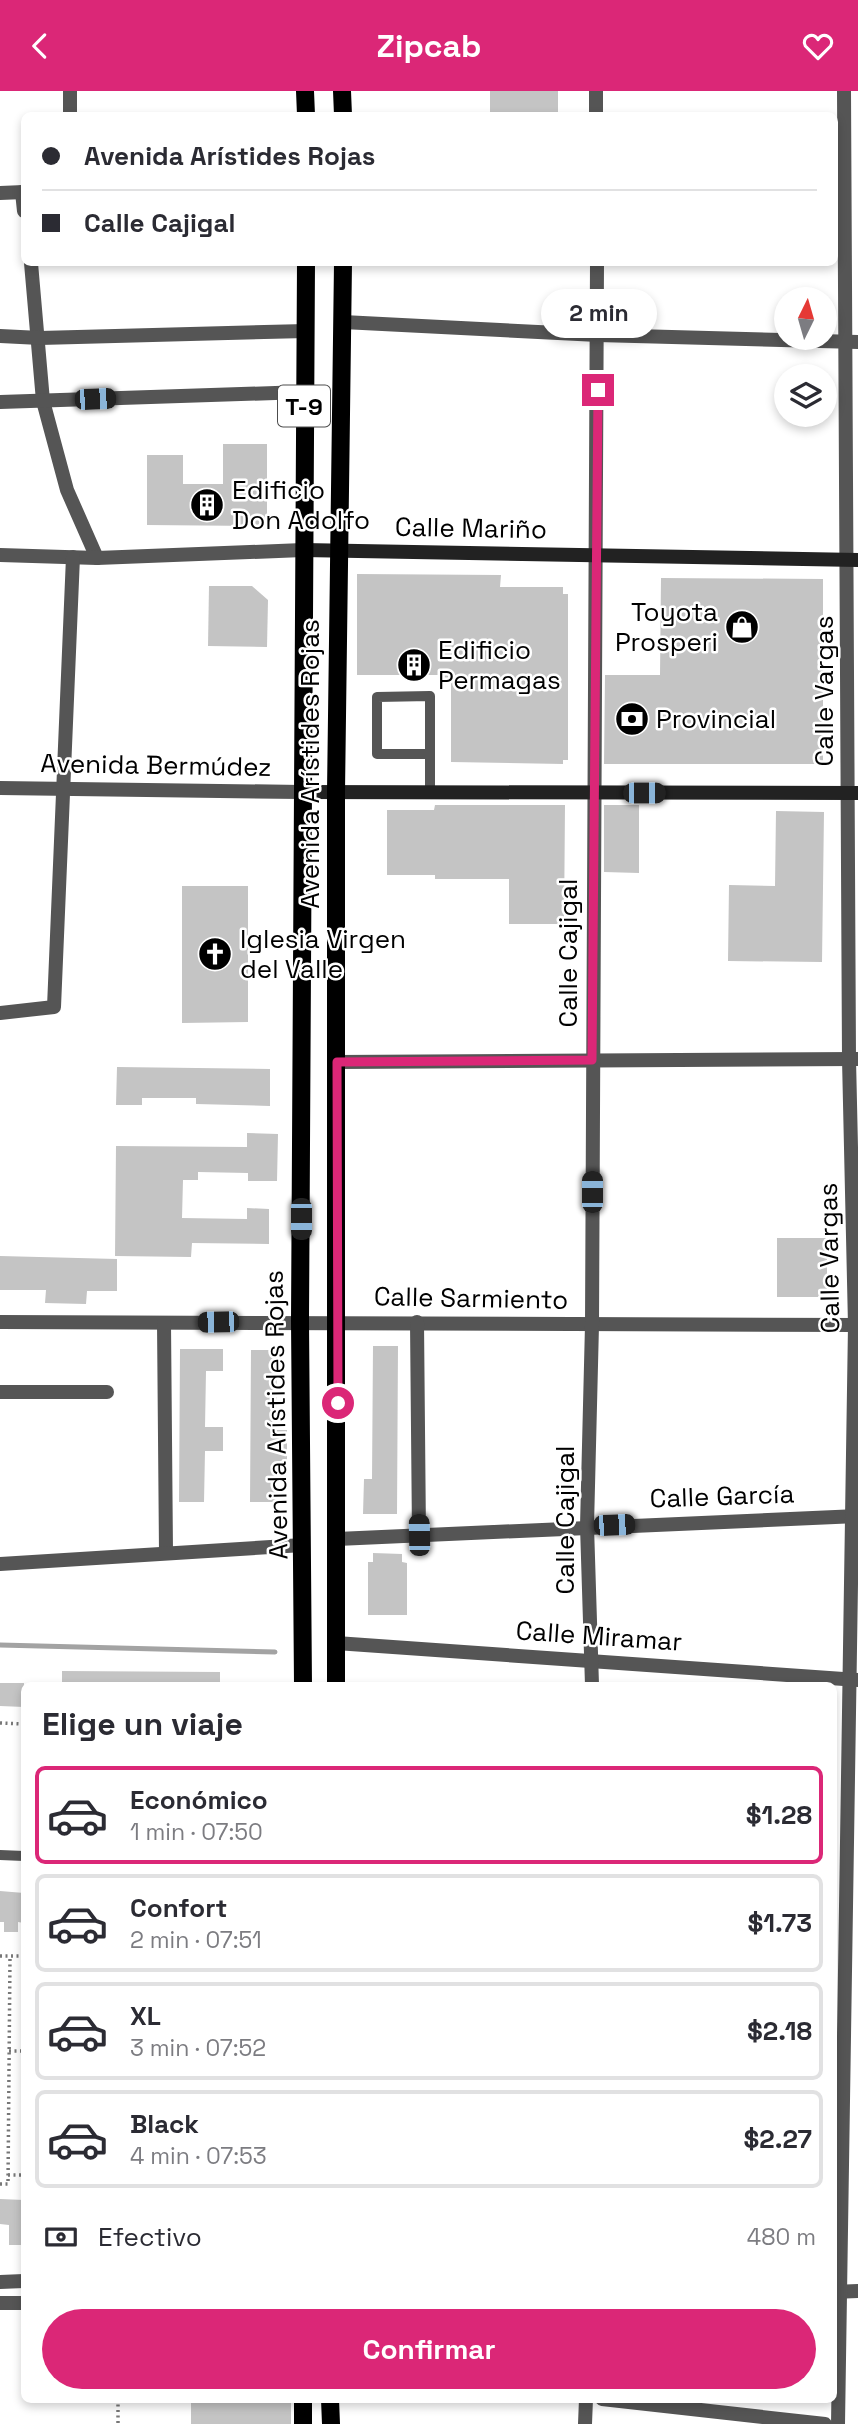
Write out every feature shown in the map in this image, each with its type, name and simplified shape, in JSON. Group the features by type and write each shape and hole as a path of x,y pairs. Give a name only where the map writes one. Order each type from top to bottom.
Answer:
{"main road":[{"path":"305,91 306,112"},
{"path":"342,91 342,112"},
{"name":"Avenida Arístides Rojas","path":"303,1682 300,1321 301,792 306,266"},
{"name":"Avenida Arístides Rojas","path":"336,1682 337,550 344,266"},
{"path":"303,2403 303,2424"},
{"path":"330,2403 331,2424"}],"street":[{"path":"70,91 70,112"},
{"path":"596,91 596,112"},
{"name":"Calle Vargas","path":"838,2424 837,2292 853,1878 856,1325 851,341 844,91"},
{"path":"0,193 21,192"},
{"path":"31,266 40,338 43,401 67,490 97,558"},
{"name":"Calle Cajigal","path":"592,1682 587,1526 592,1325 593,793 598,555 597,266"},
{"path":"342,322 598,335 851,341"},
{"path":"0,336 40,338 306,331"},
{"path":"0,403 304,392"},
{"name":"Calle Mariño","path":"0,555 97,558 337,550 853,560"},
{"path":"0,1013 54,1007 61,787 73,557"},
{"name":"Avenida Bermúdez","path":"0,788 301,792 853,793"},
{"path":"337,1062 854,1059"},
{"name":"Calle Sarmiento","path":"0,1322 338,1321 856,1325"},
{"path":"417,1322 419,1535"},
{"path":"164,1323 166,1552"},
{"path":"0,1392 107,1392"},
{"name":"Calle García","path":"337,1539 855,1516"},
{"path":"0,1564 303,1545"},
{"name":"Calle Miramar","path":"336,1643 854,1680"},
{"path":"0,2282 21,2281"},
{"path":"837,2292 858,2291"},
{"path":"0,2303 21,2303"},
{"path":"585,2424 586,2403"},
{"path":"637,2403 825,2424"}],"lane":[{"path":"430,754 377,754 377,697 430,697 430,754 430,792"},
{"path":"0,1856 21,1856"}],"path":[{"path":"0,1723 21,1724"},
{"path":"0,1956 21,1956"},
{"path":"0,2184 8,2184 10,1956"},
{"path":"9,2051 21,2051"},
{"path":"0,2082 9,2082"},
{"path":"8,2175 21,2175"},
{"path":"118,2403 118,2424"}],"building":[{"path":"490,91 558,91 558,112 490,112"},
{"name":"Edificio Don Adolfo","path":"223,444 267,444 267,526 147,525 147,455 183,455 183,484 223,484"},
{"path":"357,574 501,575 500,587 563,587 563,594 568,594 568,760 563,760 563,764 451,762 451,679 439,679 438,675 357,675"},
{"name":"Toyota Prosperi","path":"661,578 823,579 823,764 604,764 605,675 660,675"},
{"path":"209,586 252,586 268,600 267,647 208,646"},
{"path":"435,805 565,805 564,924 509,924 509,879 435,879 435,875 387,875 387,810 434,810"},
{"path":"604,805 639,805 639,873 604,872"},
{"path":"776,811 824,812 822,962 728,961 729,885 775,886"},
{"name":"Iglesia Virgen del Valle","path":"182,886 248,886 248,1022 182,1023"},
{"path":"117,1067 270,1069 270,1106 196,1104 196,1098 142,1098 142,1105 116,1105"},
{"path":"247,1133 278,1134 277,1181 248,1181 248,1173 198,1172 198,1180 183,1180 182,1218 247,1219 247,1208 269,1209 269,1244 192,1243 191,1257 115,1256 116,1146 247,1147"},
{"path":"777,1238 827,1238 827,1297 777,1297"},
{"path":"0,1256 117,1259 117,1291 87,1291 86,1304 45,1303 46,1290 0,1290"},
{"path":"373,1346 398,1346 397,1514 363,1514 364,1479 372,1479"},
{"path":"180,1349 223,1349 223,1371 206,1371 205,1427 223,1427 223,1451 205,1451 204,1502 179,1502"},
{"path":"251,1350 277,1350 276,1430 287,1430 287,1470 276,1470 276,1502 250,1502"},
{"path":"373,1553 402,1554 402,1562 407,1563 407,1615 368,1615 368,1562 373,1562"},
{"path":"62,1671 220,1672 220,1682 62,1682"},
{"path":"0,1683 21,1683 21,1707 0,1706"},
{"path":"0,1891 21,1893 21,1922 18,1922 18,1932 4,1932 4,1922 0,1922"},
{"path":"0,2199 21,2200 21,2245 9,2245 9,2225 0,2224"},
{"path":"191,2403 291,2403 291,2424 191,2424"}],"waterway":[{"path":"0,1645 275,1652"}],"place":[{"name":"Edificio Don Adolfo","path":"207,505"},
{"name":"Toyota Prosperi","path":"742,627"},
{"name":"Edificio Permagas","path":"414,665"},
{"name":"Provincial","path":"632,719"},
{"name":"Iglesia Virgen del Valle","path":"215,954"}],"route":[{"path":"338,1403 337,1062 592,1060 598,390"}]}
